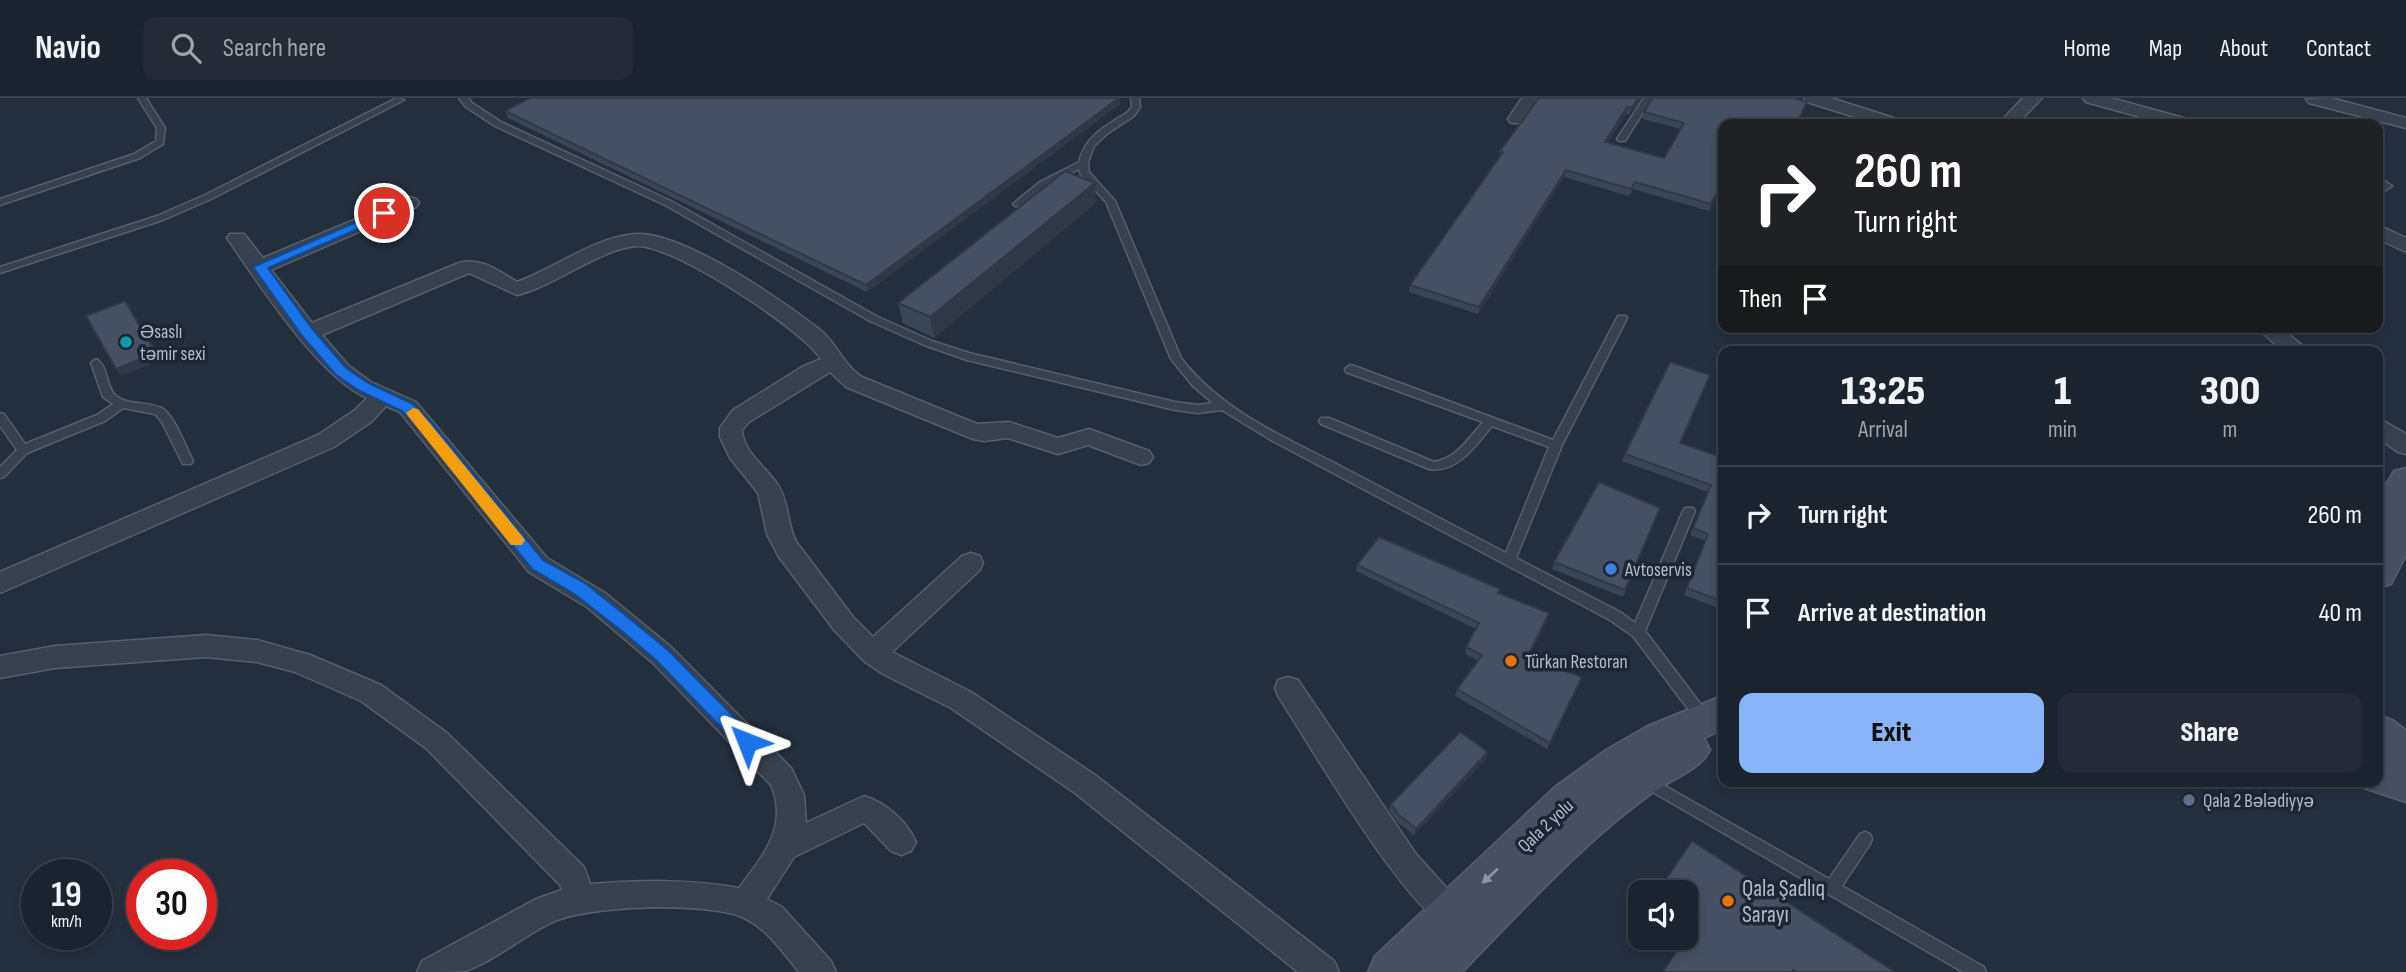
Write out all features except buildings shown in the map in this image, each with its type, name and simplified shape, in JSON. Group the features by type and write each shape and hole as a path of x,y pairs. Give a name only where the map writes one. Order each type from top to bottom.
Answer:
{"main road":[{"path":"2383,560 2406,480"},
{"name":"Qala 2 yolu","path":"1431,972 1590,818 1641,778 1677,756 1717,722"},
{"name":"Qala 2 yolu","path":"1391,972 1570,800 1620,762 1662,737 1717,722"},
{"path":"2383,736 2406,752"},
{"path":"2383,755 2406,762"},
{"path":"2383,776 2406,783"}],"street":[{"path":"1517,119 1531,98"},
{"path":"1813,98 1878,119"},
{"path":"2012,119 2033,98"},
{"path":"2092,98 2167,119"},
{"path":"2315,99 2406,123"},
{"path":"260,267 408,202"},
{"path":"2383,233 2406,246"},
{"path":"237,239 308,333 341,371 363,387 408,407 538,565 596,600 662,655 781,776 790,792 794,816 786,847 746,904"},
{"path":"308,333 456,269 476,266 485,268 509,288 517,289 619,245 649,239 761,297 821,341 830,352 839,372 854,382 973,431 984,433 1009,430 1058,446 1089,437 1141,457"},
{"path":"2274,333 2291,346"},
{"path":"833,362 810,372 741,416 732,428 731,438 738,452 769,489 779,534 788,550 844,624 873,653 892,666 961,700 1085,784 1323,972"},
{"path":"0,583 326,441 363,416 383,395"},
{"path":"2383,430 2406,446"},
{"path":"873,653 971,563"},
{"path":"0,667 55,657 206,646 257,651 301,663 372,693 437,741 573,877 580,899"},
{"path":"1288,688 1405,864 1450,914"},
{"path":"786,847 864,809 873,812 901,842"},
{"path":"433,972 547,909 580,899 608,895 706,896 746,904 771,917 820,972"}],"lane":[{"path":"0,202 137,156 160,142 161,128 142,98"},
{"path":"463,98 498,124 668,203 874,319 928,343 967,356 1175,406 1198,409 1221,405"},
{"path":"1135,98 1136,107 1131,114 1088,145 1082,164 1084,173 1110,201 1176,359 1190,379 1221,405 1275,438 1615,616 1638,632 1717,722"},
{"path":"1622,139 1648,98"},
{"path":"0,270 160,218 208,197 400,100"},
{"path":"1018,204 1043,184 1082,164"},
{"path":"1508,560 1556,445 1622,318"},
{"path":"96,363 109,397 121,404 159,411 167,420 187,461"},
{"path":"1350,369 1556,445"},
{"path":"0,474 23,450 101,418 121,404"},
{"path":"0,418 23,450"},
{"path":"1325,421 1433,466 1445,466 1460,455 1489,422"},
{"path":"1638,632 1689,511"},
{"path":"1641,778 1833,886 1978,972"},
{"path":"1833,886 1865,839"}],"slow traffic":[{"path":"413,413 517,540"}],"place":[{"name":"Əsaslı təmir sexi","path":"126,342"},
{"name":"Avtoservis","path":"1611,569"},
{"name":"Türkan Restoran","path":"1511,661"},
{"name":"Qala 2 Bələdiyyə","path":"2189,800"},
{"name":"Qala Şadlıq Sarayı","path":"1728,901"}],"route":[{"path":"384,213 260,267 308,333 341,371 363,387 408,407 538,565 579,588 629,627 662,655 747,742"}]}
